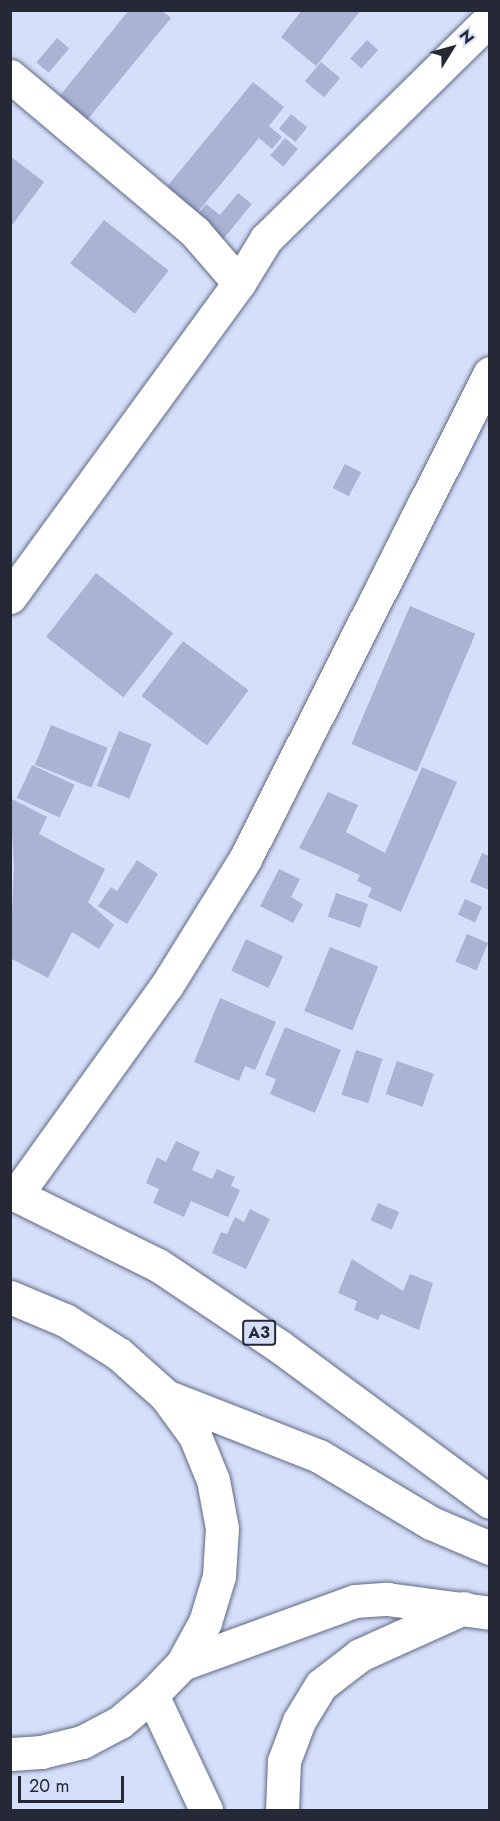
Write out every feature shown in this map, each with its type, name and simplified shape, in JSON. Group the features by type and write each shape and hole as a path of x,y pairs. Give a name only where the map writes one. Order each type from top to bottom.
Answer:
{"main road":[{"path":"10,597 239,283 266,239 489,19"},
{"path":"10,76 195,232 239,283"},
{"path":"13,1194 167,985 245,859 489,373"},
{"name":"A3","path":"13,1194 158,1265 279,1346 489,1502"},
{"path":"10,1297 65,1320 119,1354 166,1396 202,1454 213,1480 222,1528 215,1587 205,1622 182,1664 152,1695 120,1722 82,1742 41,1752 10,1754"},
{"path":"166,1396 319,1456 431,1522 489,1548"},
{"path":"182,1664 355,1601 479,1610"},
{"path":"282,1810 284,1761 299,1721 321,1685 360,1655 479,1610"},
{"path":"152,1695 206,1810"}],"building":[{"path":"129,10 161,10 171,18 82,126 54,103"},
{"path":"302,10 361,10 316,66 281,37"},
{"path":"57,38 69,48 49,73 36,63"},
{"path":"367,40 378,50 361,69 350,59"},
{"path":"321,62 340,78 324,97 305,81"},
{"path":"253,82 284,107 269,126 282,137 272,149 259,138 192,219 161,194"},
{"path":"291,114 307,127 295,142 279,129"},
{"path":"285,138 298,149 283,167 270,156"},
{"path":"10,156 44,182 10,228"},
{"path":"238,193 252,204 220,243 193,220 206,204 220,215"},
{"path":"104,220 169,270 135,314 70,263"},
{"path":"345,464 361,472 349,496 333,488"},
{"path":"96,573 173,633 123,697 46,637"},
{"path":"410,606 475,634 417,772 351,744"},
{"path":"183,641 248,690 207,745 141,696"},
{"path":"51,725 108,748 91,788 35,765"},
{"path":"119,731 151,744 129,799 97,786"},
{"path":"32,765 75,785 59,817 17,798"},
{"path":"422,767 457,782 401,912 368,897 372,888 357,881 360,875 299,848 328,792 358,805 346,832 385,853"},
{"path":"10,798 47,817 39,834 105,869 88,902 114,925 99,949 72,932 48,978 10,958 14,866"},
{"path":"482,853 489,856 489,890 470,882"},
{"path":"137,860 158,874 127,924 98,906 111,887 117,891"},
{"path":"279,869 300,879 291,897 303,904 293,923 260,906"},
{"path":"336,893 368,904 360,928 328,917"},
{"path":"465,899 482,907 475,922 458,914"},
{"path":"467,934 488,943 476,971 455,962"},
{"path":"246,939 283,956 268,988 231,971"},
{"path":"330,947 378,966 352,1030 304,1011"},
{"path":"220,998 276,1022 255,1070 245,1066 239,1081 194,1062"},
{"path":"285,1027 341,1050 315,1113 270,1094 276,1079 265,1075"},
{"path":"356,1050 383,1059 368,1103 341,1095"},
{"path":"397,1061 434,1074 422,1107 386,1094"},
{"path":"176,1141 200,1152 192,1170 212,1179 217,1169 235,1177 231,1186 240,1190 228,1217 191,1201 184,1217 153,1203 159,1189 146,1183 157,1157 166,1162"},
{"path":"378,1203 399,1212 392,1229 371,1220"},
{"path":"250,1209 270,1219 246,1269 212,1253 221,1232 227,1234 235,1217 244,1222"},
{"path":"352,1259 403,1291 410,1274 433,1283 419,1330 381,1314 378,1320 354,1310 357,1301 338,1293"}]}
